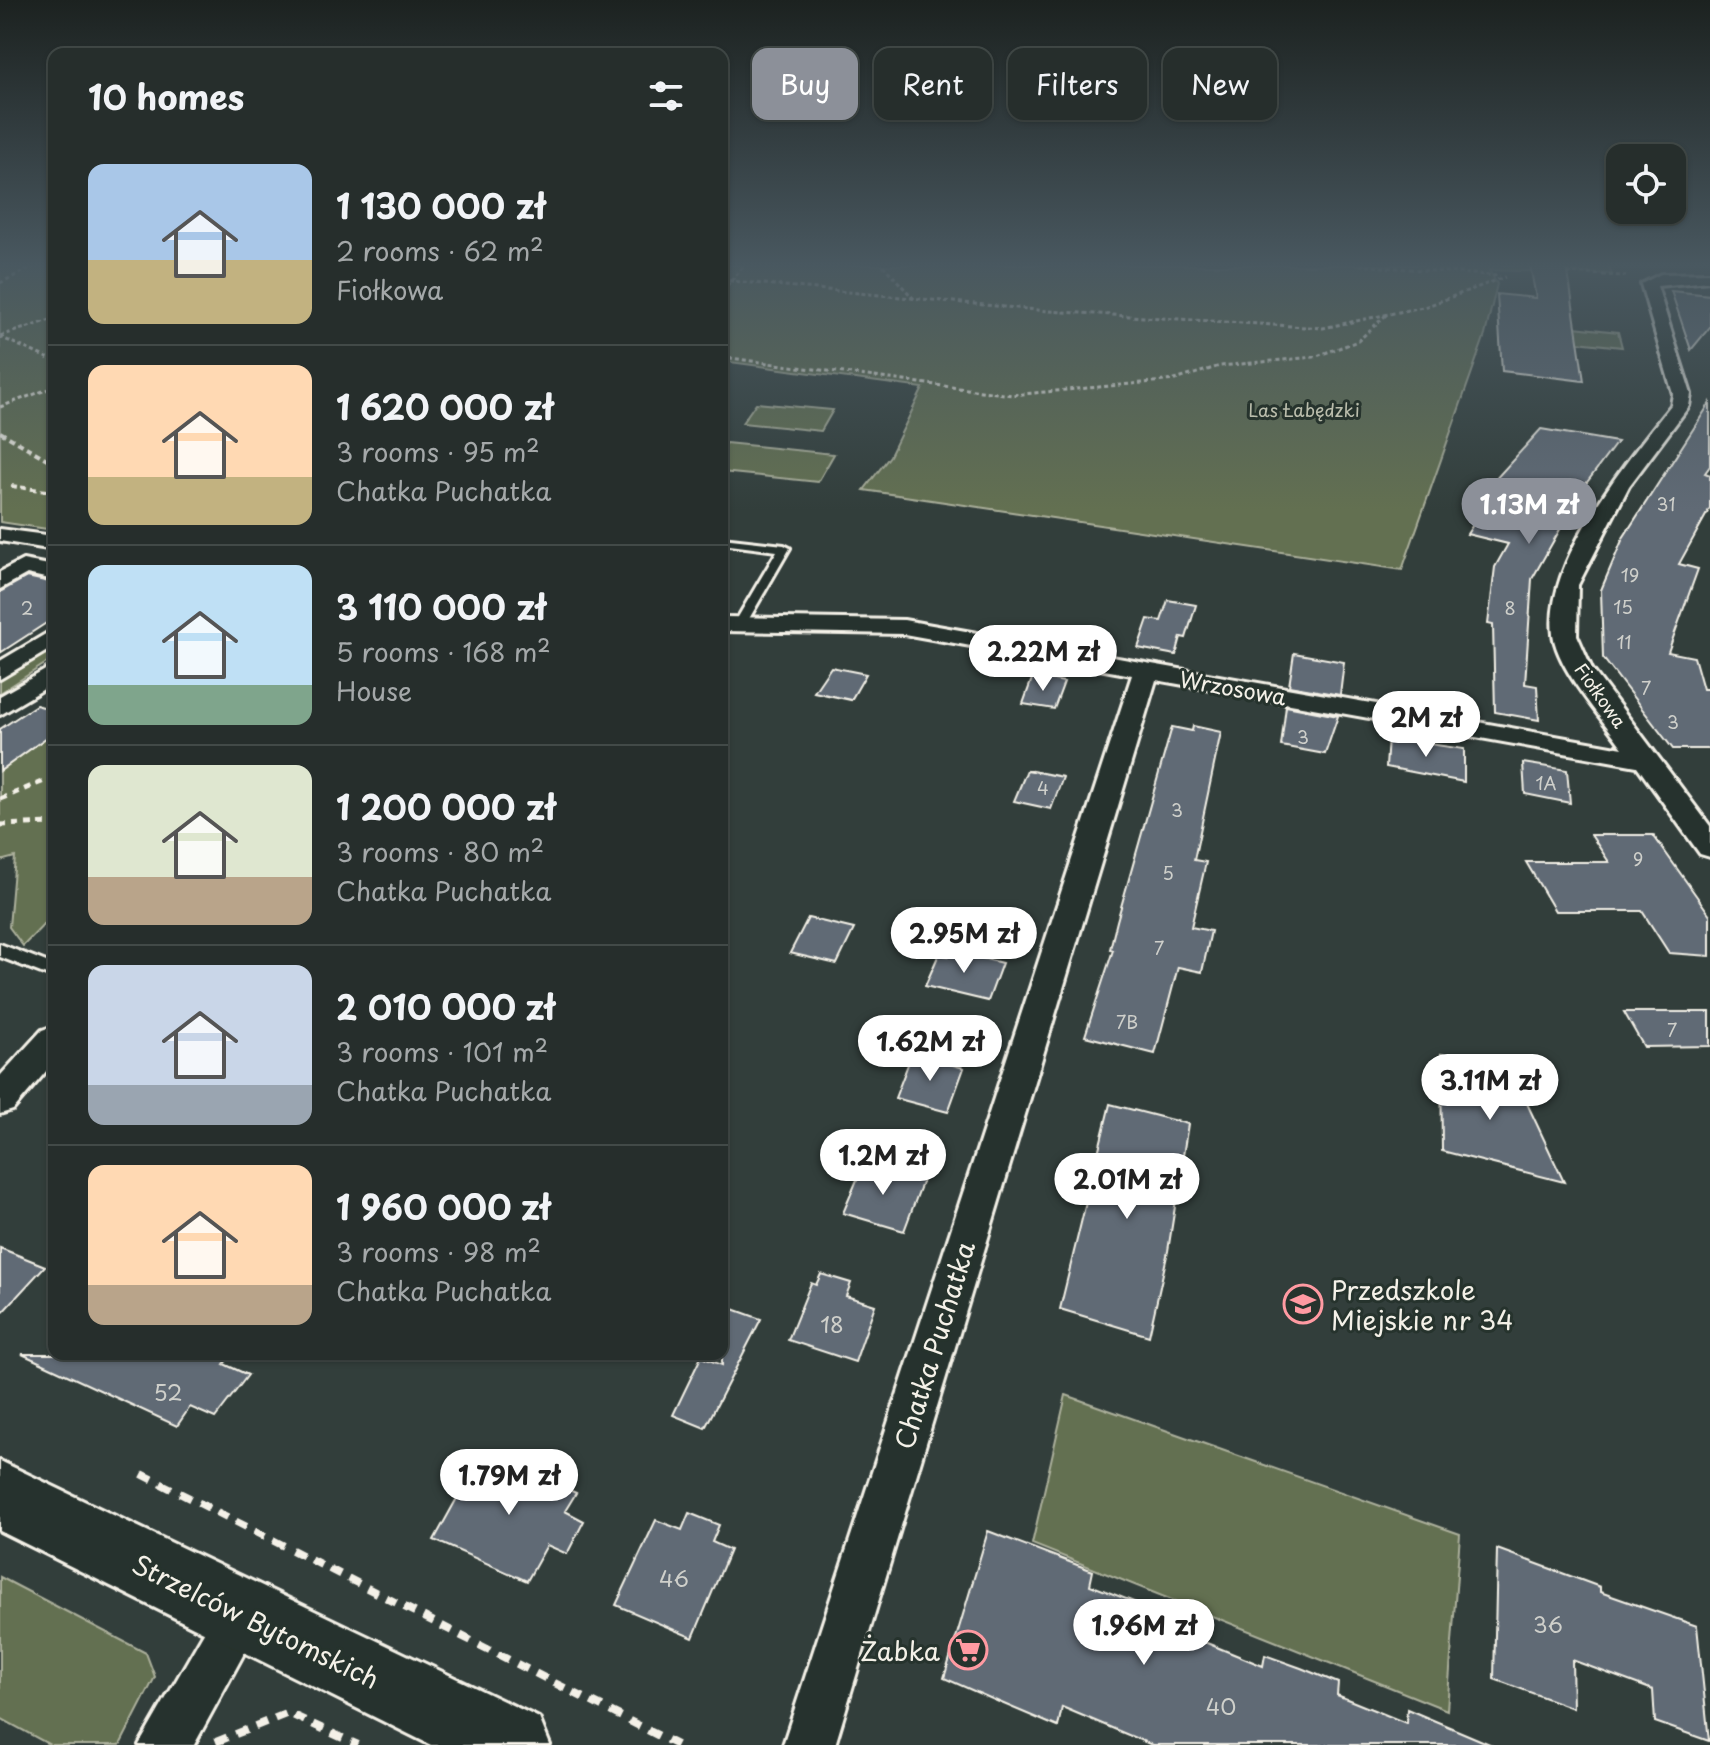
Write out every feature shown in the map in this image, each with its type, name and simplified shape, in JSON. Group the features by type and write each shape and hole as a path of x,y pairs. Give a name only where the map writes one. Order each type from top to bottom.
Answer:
{"street":[{"name":"Fiołkowa","path":"1647,760 1580,670 1565,635 1567,585 1619,485 1680,406 1682,394 1667,346"},
{"path":"0,535 48,541"},
{"path":"0,582 48,545"},
{"path":"23,567 48,572"},
{"name":"Wrzosowa","path":"731,624 904,627 1647,760"},
{"path":"0,672 48,640"},
{"name":"Chatka Puchatka","path":"809,1745 1146,670"},
{"path":"0,707 48,676"},
{"path":"1647,760 1710,847"},
{"path":"0,1100 48,1046"},
{"name":"Strzelców Bytomskich","path":"0,1495 512,1745"},
{"path":"165,1745 242,1613"}],"lane":[{"path":"728,542 784,548 731,624"},
{"path":"0,950 48,970"}],"path":[{"path":"21,346 48,358"},
{"path":"728,358 1012,395 1175,380 1196,369 1318,358 1345,346"},
{"path":"0,407 48,389"},
{"path":"0,432 48,460"},
{"path":"11,486 48,491"},
{"path":"0,799 48,779"},
{"path":"0,825 48,823"},
{"path":"142,1474 677,1745"},
{"path":"212,1745 288,1713 358,1745"}],"green space":[{"path":"0,346 48,346 48,529 0,522"},
{"name":"Las Łabędzki","path":"728,346 1481,346 1402,570 864,490 890,456 923,388 728,362"},
{"path":"756,403 833,410 821,431 742,423"},
{"path":"728,443 834,454 818,482 728,473"},
{"path":"48,648 48,662 0,693 0,680"},
{"path":"48,736 48,920 23,946 9,927 15,857 0,861 0,771"},
{"path":"1066,1395 1460,1534 1447,1710 1032,1544"},
{"path":"0,1577 146,1653 155,1677 120,1745 50,1745 0,1718"}],"building":[{"path":"1500,346 1579,346 1584,381 1502,371"},
{"path":"1710,403 1710,466 1705,473 1710,475 1710,508 1679,564 1698,569 1668,652 1694,657 1703,689 1710,689 1710,749 1673,749 1603,658 1601,590 1623,538"},
{"path":"1541,429 1617,442 1585,485 1532,579 1525,684 1537,686 1539,720 1495,712 1493,625 1488,624 1495,567 1508,544 1467,534 1499,484 1493,482"},
{"path":"27,577 48,582 48,622 0,653 0,592"},
{"path":"1168,600 1196,605 1186,638 1181,637 1176,655 1138,648 1148,619 1161,621"},
{"path":"1294,653 1344,662 1340,695 1289,686"},
{"path":"831,667 866,674 851,700 814,692"},
{"path":"1033,676 1064,682 1054,709 1023,704"},
{"path":"36,705 48,708 48,736 0,771 0,729"},
{"path":"1286,706 1338,716 1325,754 1281,746"},
{"path":"1193,726 1221,732 1194,860 1206,862 1191,927 1211,931 1202,972 1178,967 1155,1054 1085,1036 1113,950 1110,949 1117,921 1172,727 1192,731"},
{"path":"1388,738 1464,749 1464,782 1386,767"},
{"path":"1523,763 1567,770 1570,803 1525,794"},
{"path":"1027,770 1063,777 1051,809 1014,801"},
{"path":"1591,835 1653,835 1710,915 1710,956 1669,953 1642,911 1555,911 1526,862 1609,862"},
{"path":"808,918 854,929 837,964 790,953"},
{"path":"949,950 1002,963 988,1001 925,986 939,954 948,956"},
{"path":"1624,1012 1710,1012 1710,1046 1644,1047"},
{"path":"912,1054 964,1068 948,1112 895,1098"},
{"path":"1441,1054 1490,1065 1493,1096 1524,1097 1564,1182 1442,1151"},
{"path":"1110,1104 1188,1124 1168,1251 1149,1336 1060,1309"},
{"path":"864,1163 923,1180 904,1231 843,1213"},
{"path":"0,1248 45,1266 0,1315"},
{"path":"821,1274 851,1283 846,1296 875,1305 855,1362 788,1340 811,1283 816,1285"},
{"path":"728,1307 761,1319 705,1428 673,1415 700,1360 722,1365 722,1360 728,1360"},
{"path":"22,1354 48,1354 48,1360 227,1360 224,1364 248,1375 215,1418 190,1407 177,1426"},
{"path":"483,1451 576,1493 565,1511 584,1521 567,1554 547,1545 527,1581 434,1540"},
{"path":"689,1513 719,1525 712,1542 730,1550 693,1638 616,1605 656,1520 682,1530"},
{"path":"988,1531 1093,1571 1090,1585 1198,1627 1197,1639 1263,1666 1265,1655 1301,1668 1338,1683 1337,1695 1406,1723 1407,1709 1492,1745 1152,1745 1062,1707 1058,1727 999,1702 944,1678"},
{"path":"1497,1549 1600,1587 1600,1592 1697,1626 1709,1741 1655,1722 1653,1690 1572,1660 1573,1708 1494,1679"}],"place":[{"name":"Przedszkole Miejskie nr 34","path":"1303,1304"},
{"name":"Żabka","path":"968,1650"}]}
